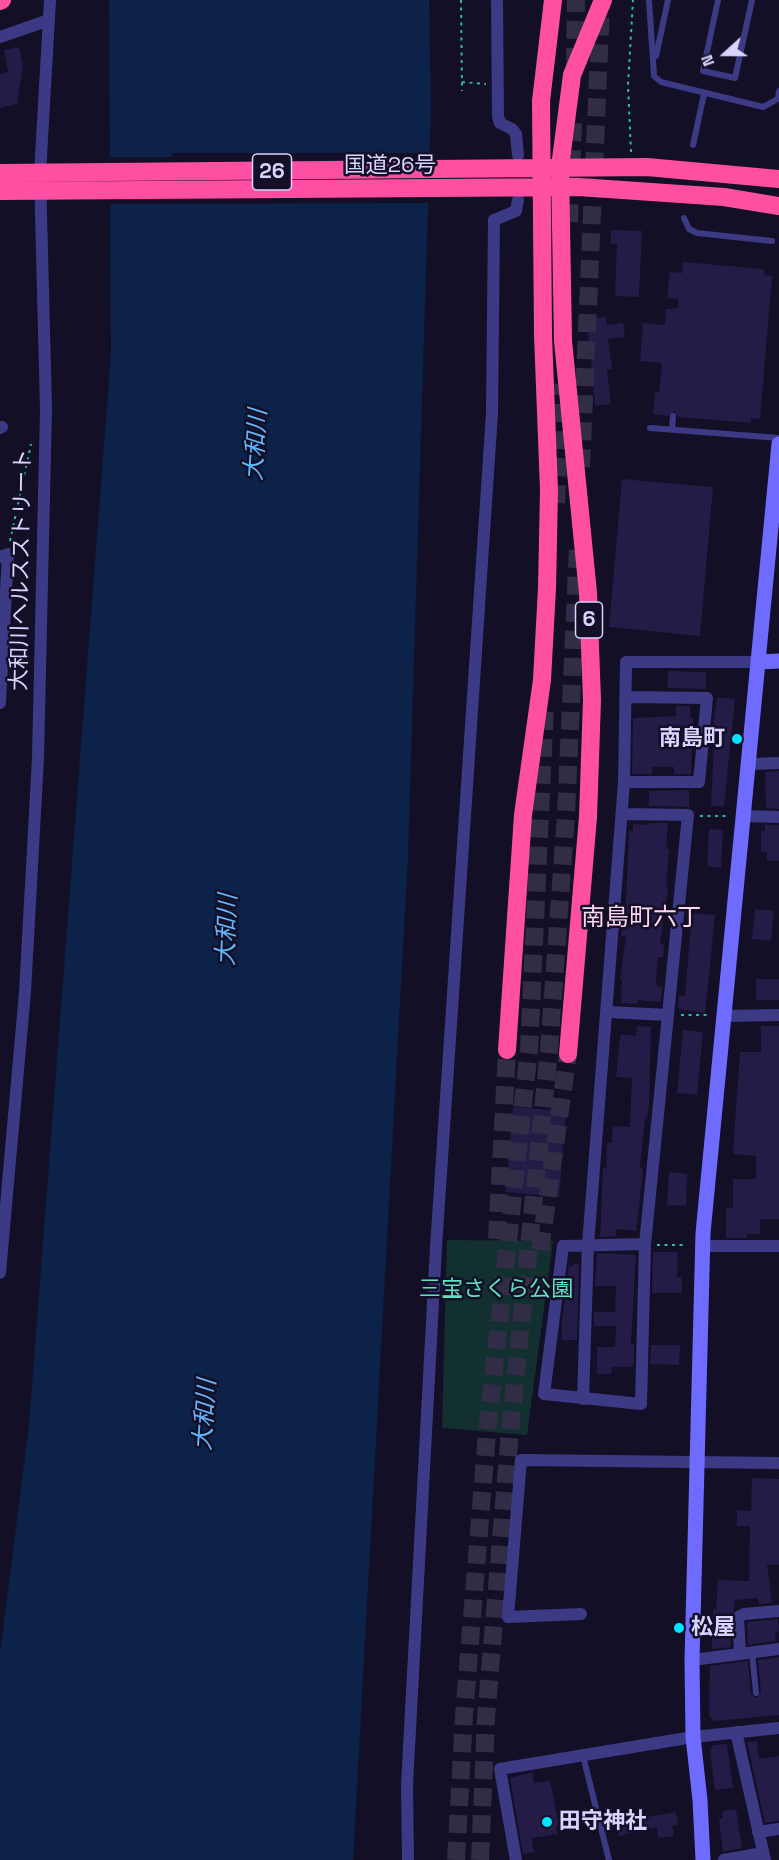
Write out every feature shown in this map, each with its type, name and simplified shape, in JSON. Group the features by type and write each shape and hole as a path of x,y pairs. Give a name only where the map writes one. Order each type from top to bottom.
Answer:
{"highway":[{"path":"551,187 542,168 541,101 554,0"},
{"path":"551,187 560,167 572,75 603,0"},
{"name":"国道26号","path":"0,191 47,182 560,167 647,167 779,179"},
{"name":"国道26号","path":"0,173 47,182 636,189 724,197 779,206"},
{"name":"6","path":"507,1050 523,815 542,680 547,588 549,490 543,335 551,187"},
{"name":"6","path":"551,187 563,341 588,593 592,700 588,817 568,1054"}],"street":[{"name":"大和川ヘルスストリート","path":"0,1273 25,992 38,758 46,409 50,0"},
{"path":"497,0 500,123 512,129 516,134 519,155"},
{"path":"0,37 49,20"},
{"path":"408,1859 407,1785 435,1259 492,414 494,220 516,211 518,200"},
{"path":"703,1860 700,1800 693,1737 692,1660 702,1246 742,816 776,510 779,444"},
{"path":"0,703 4,556"},
{"path":"583,1399 588,1245 608,1012 624,782 626,662 779,661"},
{"path":"624,782 699,782 707,698 627,697"},
{"path":"749,764 779,763"},
{"path":"622,814 688,815 645,1244 641,1404 544,1394 563,1246 645,1244"},
{"path":"742,816 779,817"},
{"path":"608,1012 668,1015"},
{"path":"724,1016 779,1015"},
{"path":"702,1246 779,1246"},
{"path":"581,1614 507,1617 521,1460 779,1463"},
{"path":"746,1653 738,1617 744,1614 779,1611"},
{"path":"692,1660 779,1649"},
{"path":"516,1860 500,1769 693,1737 779,1728"},
{"path":"724,1860 764,1856 736,1732"},
{"path":"758,1832 779,1829"}],"lane":[{"path":"649,0 655,59"},
{"path":"668,0 655,59 654,76 661,82 763,107 778,99 779,91"},
{"path":"718,0 703,71 735,78 752,0"},
{"path":"693,145 704,94"},
{"path":"684,218 689,229 697,233 772,241"},
{"path":"672,429 673,416"},
{"path":"650,428 779,438"},
{"path":"746,1653 756,1693"},
{"path":"583,1755 609,1860"}],"path":[{"path":"461,0 462,91"},
{"path":"631,155 628,85 633,0"},
{"path":"462,82 498,84"},
{"path":"4,556 32,440"},
{"path":"688,815 742,816"},
{"path":"668,1015 724,1016"},
{"path":"645,1244 702,1246"},
{"path":"561,1820 598,1814"}],"green space":[{"name":"三宝さくら公園","path":"447,1240 553,1241 527,1435 442,1428"}],"water":[{"name":"大和川","path":"109,0 429,0 431,108 408,856 353,1860 0,1860 0,1653 29,1425 111,353"}],"pier":[{"path":"172,153 432,153 431,203 107,204 107,157 171,157"}],"building":[{"path":"19,47 23,65 17,104 0,108 0,74 8,72 4,50"},
{"path":"611,230 642,231 639,297 615,296 617,244 611,244"},
{"path":"683,262 764,269 764,275 772,276 760,419 751,418 751,423 678,417 674,411 668,416 653,414 655,392 659,393 662,363 640,361 643,323 665,325 666,309 678,308 678,299 667,298 670,272 682,273"},
{"path":"606,317 607,325 623,323 625,337 608,339 612,369 607,369 611,404 595,406 587,319"},
{"path":"622,479 713,487 700,636 609,627"},
{"path":"668,671 706,672 706,689 667,688"},
{"path":"717,697 735,699 724,806 711,806 714,741 711,741"},
{"path":"676,706 690,706 690,717 693,718 693,727 696,727 695,739 692,739 691,774 674,774 674,767 652,767 652,774 632,774 633,718 676,716"},
{"path":"779,771 779,809 766,808 765,772"},
{"path":"689,790 689,807 649,806 649,791"},
{"path":"649,823 668,823 666,849 669,849 666,887 668,887 660,944 664,944 663,957 658,957 656,980 657,986 662,987 661,1002 637,1000 637,1004 621,1003 622,979 620,979 626,936 621,936 626,903 629,831 633,831 633,824 650,825"},
{"path":"765,825 779,825 779,861 767,861 767,852 761,852 761,831 765,831"},
{"path":"709,829 723,830 721,868 707,866"},
{"path":"755,909 774,911 771,941 752,939"},
{"path":"692,913 715,915 705,1013 678,1009 679,996 685,996"},
{"path":"756,979 779,979 779,1000 756,1000"},
{"path":"637,1026 651,1027 649,1103 647,1119 645,1118 640,1168 643,1168 642,1182 636,1231 616,1229 616,1236 600,1237 603,1168 606,1169 607,1143 612,1143 613,1126 630,1127 632,1078 616,1077 619,1044 621,1034 636,1036"},
{"path":"761,1026 779,1026 779,1219 760,1219 760,1234 747,1234 747,1238 726,1238 726,1208 733,1208 733,1179 756,1179 756,1156 733,1154 740,1052 761,1052"},
{"path":"683,1030 703,1032 697,1095 677,1093"},
{"path":"513,1107 566,1111 559,1197 506,1192"},
{"path":"669,1172 687,1174 686,1206 667,1205"},
{"path":"653,1252 678,1252 677,1277 682,1277 682,1293 652,1293"},
{"path":"597,1253 636,1255 631,1344 634,1344 634,1364 631,1367 612,1367 611,1374 597,1374 597,1347 615,1347 616,1326 594,1326 594,1312 615,1312 616,1286 595,1286"},
{"path":"579,1264 577,1340 562,1340 562,1319 569,1266"},
{"path":"651,1345 680,1345 679,1365 650,1364"},
{"path":"752,1478 779,1479 779,1565 767,1565 772,1603 759,1604 758,1598 735,1600 734,1610 730,1617 731,1647 712,1649 713,1609 716,1609 718,1580 749,1581 750,1526 737,1526 737,1510 751,1511"},
{"path":"778,1619 779,1632 775,1632 776,1641 748,1645 747,1622"},
{"path":"779,1657 779,1715 715,1721 709,1716 710,1666 748,1661 751,1694 757,1698 761,1692 758,1660"},
{"path":"757,1741 759,1759 779,1756 779,1821 765,1823 747,1742"},
{"path":"727,1744 733,1788 715,1790 710,1751 713,1745"},
{"path":"532,1772 534,1783 550,1781 559,1826 556,1827 558,1834 532,1838 534,1852 523,1854 510,1778"},
{"path":"736,1809 742,1848 723,1852 719,1819 723,1818 722,1811"},
{"path":"676,1812 678,1825 672,1826 674,1836 658,1838 657,1827 619,1836 617,1822"}],"tunnel":[{"path":"575,66 576,0"},
{"path":"581,467 601,6"},
{"path":"569,222 573,123"},
{"path":"556,503 562,384"},
{"path":"480,1860 486,1718 510,1432 549,1050 566,815 578,546"},
{"path":"456,1860 464,1716 487,1433 529,1049 545,708"},
{"path":"497,1239 507,1050"},
{"path":"540,1250 568,1054"}],"place":[{"name":"南島町","path":"737,739"},
{"name":"松屋","path":"679,1628"},
{"name":"田守神社","path":"547,1822"}],"district":[{"name":"南島町六丁","path":"641,918"}]}
